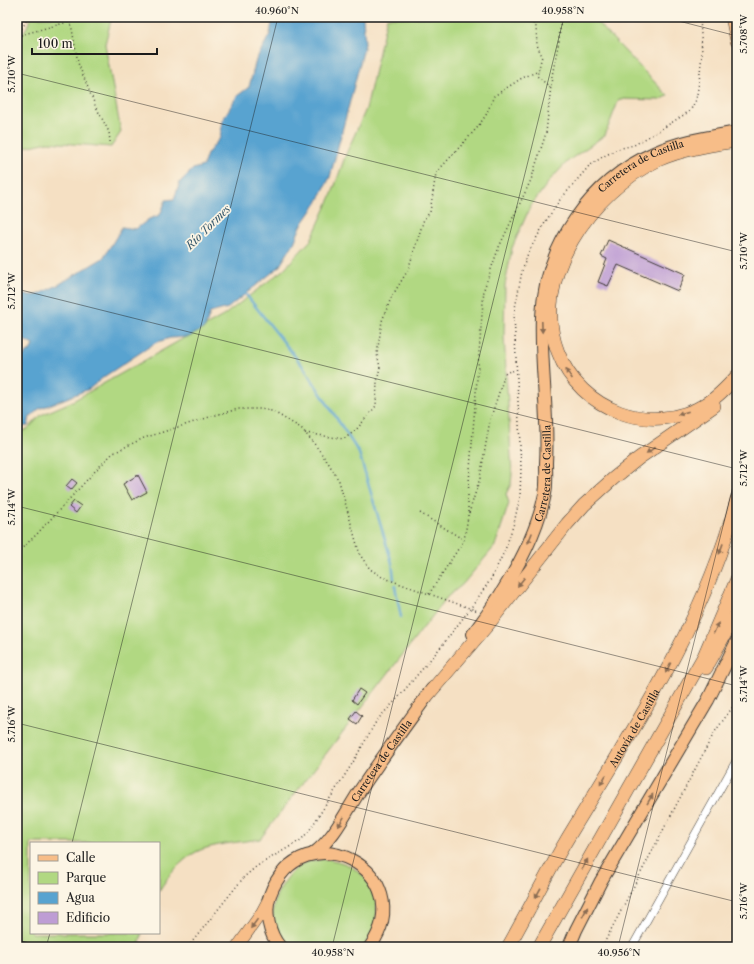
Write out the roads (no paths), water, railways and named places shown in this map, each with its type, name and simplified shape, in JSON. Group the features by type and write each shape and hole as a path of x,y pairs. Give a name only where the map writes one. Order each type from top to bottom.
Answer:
{"highway":[{"path":"732,17 737,42"},
{"path":"736,17 737,21"},
{"name":"Carretera de Castilla","path":"313,854 322,848 332,835 362,787 393,742 487,615 526,547 540,513 545,492 547,446 542,316 547,284 553,260 562,241 572,224 594,196 636,162 654,153 691,140 737,132"},
{"path":"737,141 692,149 658,160 625,179 600,202 590,213 569,245 560,266 551,301 551,317 552,330 558,352 567,372 583,391 601,404 607,408 629,415 649,419 684,414 706,404 725,389 737,376"},
{"path":"426,697 490,622 567,524 584,505 614,478 640,458 707,412 737,384"},
{"name":"Autovía de Castilla","path":"508,947 565,843 647,708 679,647 709,581 731,522 737,499"},
{"path":"538,947 704,656 737,579"},
{"path":"639,770 666,735 684,707 737,612"},
{"path":"569,947 601,881 708,700 737,641"},
{"path":"280,947 271,931 268,916 269,899 274,884 284,870 298,860 313,854 328,853 342,855 356,861 367,870 376,882 381,896 383,910 382,925 375,944"}],"main road":[{"path":"237,947 260,915 269,899"}],"street":[{"path":"632,947 737,759"}],"water":[{"name":"Río Tormes","path":"273,17 363,17 365,44 330,177 317,203 301,226 294,243 279,267 228,308 210,313 205,328 189,337 170,338 155,343 105,376 89,389 39,409 30,417 28,426 17,427 17,360 30,351 33,345 17,336 17,295 37,295 58,285 103,258 122,227 136,229 149,219 160,215 166,200 174,199 180,182 193,169 203,166 207,154 220,138 223,119 237,96 249,87 256,60 270,34"}],"waterway":[{"path":"244,292 305,369 359,453 392,563 394,579"},
{"path":"395,586 401,617"}]}
